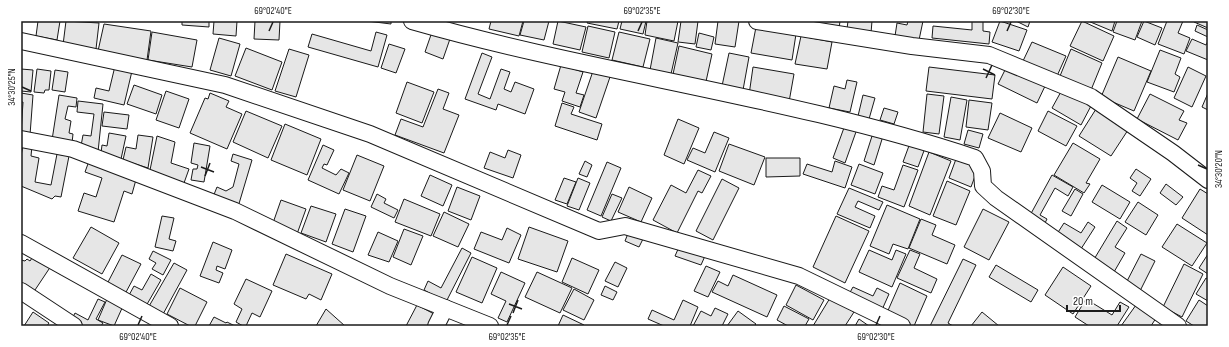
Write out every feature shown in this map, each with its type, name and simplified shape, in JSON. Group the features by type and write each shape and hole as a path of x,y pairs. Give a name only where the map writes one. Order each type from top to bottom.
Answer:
{"street":[{"path":"412,21 608,70 834,118 938,146 975,158 982,171 983,186 996,198 1178,326"},
{"path":"757,21 912,46 989,55 1091,98 1173,153 1208,180"},
{"path":"21,41 225,85 370,134 599,231 625,226 799,276 902,326"},
{"path":"21,139 73,149 235,212 390,286 490,326"},
{"path":"21,243 170,326"},
{"path":"21,291 74,326"},
{"path":"436,326 445,308"}],"building":[{"path":"38,21 60,21 57,40 36,36"},
{"path":"66,21 99,23 96,49 63,45"},
{"path":"182,21 209,21 209,27 182,25"},
{"path":"214,21 237,21 236,36 213,34"},
{"path":"255,21 280,21 279,40 254,39"},
{"path":"367,21 391,21 391,24"},
{"path":"491,21 523,21 519,36 489,29"},
{"path":"524,21 549,21 544,40 520,35"},
{"path":"558,21 586,27 580,50 553,44"},
{"path":"588,21 619,21 617,29 587,23"},
{"path":"622,21 646,21 643,34 620,29"},
{"path":"647,21 678,21 674,41 645,35"},
{"path":"681,21 698,21 695,44 678,42"},
{"path":"718,21 739,21 735,47 715,44"},
{"path":"802,21 840,21 839,29"},
{"path":"848,21 872,21 871,33 847,29"},
{"path":"908,21 923,21 919,40 895,36 897,23 907,25"},
{"path":"972,21 983,21 983,31 990,32 989,44 932,38 933,26 972,30"},
{"path":"1000,21 1027,30 1019,51 992,42"},
{"path":"1016,21 1030,21 1028,27"},
{"path":"1082,21 1114,36 1103,61 1070,46"},
{"path":"1088,21 1115,21 1112,31"},
{"path":"1117,21 1142,21 1135,40 1113,32"},
{"path":"1144,21 1162,28 1155,45 1137,37"},
{"path":"1167,21 1183,21 1178,33 1190,38 1184,54 1158,44"},
{"path":"1208,21 1208,28 1194,22"},
{"path":"104,24 151,31 147,60 98,51"},
{"path":"1197,25 1208,30 1208,37 1195,31"},
{"path":"588,26 615,32 609,58 582,52"},
{"path":"756,27 796,34 792,60 751,53"},
{"path":"433,29 451,36 443,59 425,52"},
{"path":"152,32 197,40 192,67 148,60"},
{"path":"376,32 387,35 378,67 308,47 312,34 371,51"},
{"path":"619,32 650,39 643,67 612,60"},
{"path":"699,33 714,37 711,50 696,47"},
{"path":"801,36 832,42 827,69 795,64"},
{"path":"219,38 240,44 231,76 210,70"},
{"path":"656,38 678,43 671,74 650,70"},
{"path":"1192,39 1206,45 1208,41 1208,60 1186,51"},
{"path":"1032,42 1066,56 1057,76 1023,61"},
{"path":"389,44 405,49 396,73 381,68"},
{"path":"679,46 712,54 705,86 672,79"},
{"path":"246,48 282,62 272,90 235,76"},
{"path":"289,49 309,55 296,97 275,91"},
{"path":"1071,49 1102,63 1091,90 1060,76"},
{"path":"1160,50 1181,58 1175,74 1180,77 1174,92 1147,82"},
{"path":"482,53 492,57 478,94 490,99 501,69 510,72 504,89 511,92 515,82 534,89 525,114 498,104 496,110 465,99"},
{"path":"729,53 749,57 743,90 722,86"},
{"path":"1118,57 1151,71 1134,111 1101,97"},
{"path":"561,65 583,72 576,93 584,95 580,107 562,101 565,92 554,89"},
{"path":"115,66 132,71 124,105 94,98 96,88 109,91"},
{"path":"1007,66 1046,84 1037,103 998,84"},
{"path":"753,67 794,74 789,102 749,95"},
{"path":"929,67 995,75 992,99 926,91"},
{"path":"1188,67 1206,76 1192,107 1174,98"},
{"path":"21,69 33,70 31,92 21,91"},
{"path":"37,69 51,71 49,90 45,90 44,93 34,92"},
{"path":"55,70 68,72 65,92 52,90"},
{"path":"593,71 610,77 596,118 579,112"},
{"path":"847,80 857,82 850,112 829,108 834,86 845,89"},
{"path":"407,82 434,92 422,123 396,113"},
{"path":"134,85 162,95 156,114 127,104"},
{"path":"1063,88 1092,104 1081,125 1052,108"},
{"path":"438,89 449,93 443,109 459,115 444,153 395,135 401,119 423,127"},
{"path":"166,91 189,99 179,128 156,120"},
{"path":"21,93 33,95 30,135 21,133 23,102 21,102"},
{"path":"210,93 229,101 226,107 242,114 227,149 190,133 205,98 208,99"},
{"path":"1208,93 1208,110 1202,107"},
{"path":"927,94 944,96 939,134 923,132"},
{"path":"1150,94 1184,111 1179,120 1187,123 1178,140 1137,119"},
{"path":"59,95 77,98 76,107 68,106 65,119 71,121 69,133 73,134 72,143 52,140"},
{"path":"863,95 875,98 869,119 858,116"},
{"path":"951,97 967,100 960,140 944,137"},
{"path":"969,100 992,103 988,130 966,127"},
{"path":"78,101 103,104 98,152 81,146 83,135 91,136 94,114 77,112"},
{"path":"562,103 574,107 571,114 602,124 597,140 555,126"},
{"path":"884,108 898,112 894,124 880,120"},
{"path":"1096,109 1128,130 1111,156 1079,136"},
{"path":"246,111 282,126 268,158 233,142"},
{"path":"1048,111 1077,126 1066,146 1038,131"},
{"path":"104,112 129,115 127,129 102,126"},
{"path":"1000,113 1032,128 1021,152 988,138"},
{"path":"678,119 699,128 684,164 664,155"},
{"path":"285,124 321,139 307,175 271,160"},
{"path":"845,125 857,129 845,163 833,158"},
{"path":"968,130 983,134 979,148 964,144"},
{"path":"714,132 729,138 715,172 687,160 693,148 705,153"},
{"path":"109,133 126,136 121,159 101,153 102,145 107,146"},
{"path":"873,133 883,136 874,165 864,161"},
{"path":"138,135 153,137 148,168 123,160 126,147 136,149"},
{"path":"157,136 175,142 171,163 189,169 184,183 150,170"},
{"path":"194,143 210,146 204,182 191,180 193,169 197,169 198,165 191,163"},
{"path":"910,143 925,148 918,167 903,162"},
{"path":"1073,143 1100,159 1086,183 1090,184 1084,193 1054,175"},
{"path":"729,144 765,157 754,185 719,171"},
{"path":"23,145 32,146 31,156 39,158 35,182 51,185 57,154 69,156 61,197 55,196 52,199 21,186 21,156"},
{"path":"323,145 334,150 327,165 324,164 322,168 336,175 341,169 349,173 339,194 308,180"},
{"path":"508,150 521,155 513,178 484,168 490,152 505,158"},
{"path":"929,152 951,161 930,215 909,206"},
{"path":"233,154 252,160 238,207 213,197 217,187 226,191 233,187 239,164 231,161"},
{"path":"357,155 384,166 370,201 343,190"},
{"path":"766,158 800,158 800,176 766,177"},
{"path":"956,159 978,168 971,187 949,178"},
{"path":"89,161 137,176 132,194 124,191 114,222 78,211 84,193 96,197 102,178 85,172"},
{"path":"585,161 592,165 587,177 579,174"},
{"path":"835,161 852,167 845,188 803,174 807,164 832,172"},
{"path":"607,162 621,168 601,216 587,210"},
{"path":"859,164 883,173 875,194 851,185"},
{"path":"903,165 918,170 904,207 878,197 882,186 894,190"},
{"path":"1136,169 1151,179 1140,196 1132,191 1137,183 1130,178"},
{"path":"698,170 711,176 702,193 698,191 677,233 653,220 671,185 686,193"},
{"path":"430,175 452,185 443,206 421,196"},
{"path":"1052,175 1073,187 1068,196 1055,188 1040,215 1047,219 1043,227 1028,219"},
{"path":"564,178 576,182 567,204 555,200"},
{"path":"578,178 590,183 579,210 567,206"},
{"path":"722,179 739,188 713,240 696,231"},
{"path":"947,181 970,191 956,225 933,216"},
{"path":"1166,184 1183,197 1176,205 1160,193"},
{"path":"1102,185 1130,202 1120,219 1092,202"},
{"path":"457,187 480,196 471,220 448,211"},
{"path":"629,187 652,198 641,222 618,212"},
{"path":"849,188 883,202 879,210 858,201 855,207 875,216 870,228 837,214"},
{"path":"1075,189 1083,194 1071,216 1062,211"},
{"path":"1200,189 1208,194 1208,235 1182,218"},
{"path":"377,194 386,199 384,203 398,210 394,218 371,207"},
{"path":"612,194 622,198 611,221 602,217"},
{"path":"404,199 440,214 431,236 395,222"},
{"path":"281,200 306,209 297,234 273,223"},
{"path":"1138,202 1158,215 1146,235 1125,222"},
{"path":"887,205 920,219 908,249 893,244 889,254 870,246"},
{"path":"311,206 336,214 326,242 301,233"},
{"path":"345,209 366,216 353,252 332,244"},
{"path":"983,209 1009,222 989,260 964,247"},
{"path":"444,212 469,224 458,247 433,236"},
{"path":"162,216 174,218 169,239 176,241 173,251 155,247"},
{"path":"836,216 869,231 845,283 813,267"},
{"path":"921,219 936,225 932,235 955,245 947,264 909,248"},
{"path":"1117,221 1127,228 1115,247 1125,253 1114,272 1093,261"},
{"path":"1088,222 1095,227 1079,252 1055,237 1064,223 1081,233"},
{"path":"1177,224 1207,243 1192,266 1162,247"},
{"path":"91,227 119,243 102,274 73,258"},
{"path":"529,227 568,241 557,272 518,259"},
{"path":"507,228 521,235 509,263 474,249 481,232 502,240"},
{"path":"404,229 423,236 411,265 393,257"},
{"path":"629,231 644,237 639,247 625,241"},
{"path":"378,232 398,241 389,262 368,255"},
{"path":"213,242 232,250 225,269 217,266 216,270 223,273 219,283 200,276"},
{"path":"679,247 705,256 701,265 675,256"},
{"path":"462,248 471,253 446,302 424,290 428,281 441,288"},
{"path":"869,250 892,260 896,250 906,254 892,287 859,272"},
{"path":"910,250 920,254 914,268 937,279 931,293 897,278"},
{"path":"153,251 171,260 163,275 152,269 156,263 149,259"},
{"path":"286,254 332,274 321,300 309,294 306,299 273,285"},
{"path":"1141,254 1155,261 1139,293 1125,285"},
{"path":"1208,254 1208,274 1199,268"},
{"path":"34,255 51,266 33,293 21,284 21,260 25,261 27,259 30,261"},
{"path":"122,255 141,264 125,294 107,284"},
{"path":"472,257 497,268 482,303 456,292"},
{"path":"572,258 599,270 588,294 562,282"},
{"path":"963,259 976,265 948,323 953,326 930,326"},
{"path":"615,262 627,268 618,287 605,281"},
{"path":"174,263 187,270 162,316 148,308"},
{"path":"1184,264 1203,274 1182,317 1163,307"},
{"path":"996,265 1038,290 1031,302 989,277"},
{"path":"706,266 720,272 708,297 694,291"},
{"path":"1063,267 1091,286 1073,314 1045,295"},
{"path":"501,272 525,283 507,322 498,318 506,301 491,294"},
{"path":"537,272 572,288 560,313 525,297"},
{"path":"151,274 161,280 146,306 128,297 134,286 142,290"},
{"path":"733,275 777,295 767,317 712,292 718,281 728,286"},
{"path":"1206,278 1208,279 1208,301 1196,294"},
{"path":"246,279 272,291 260,317 252,313 246,326 243,326 236,322 242,309 234,304"},
{"path":"900,283 927,296 914,326 910,326 886,315"},
{"path":"796,285 824,300 813,320 786,305"},
{"path":"605,286 617,292 613,300 601,295"},
{"path":"853,287 873,296 877,288 889,294 881,312 848,296"},
{"path":"180,288 207,302 195,326 190,326 167,314"},
{"path":"574,289 594,300 584,320 563,310"},
{"path":"830,298 854,312 845,326 813,326"},
{"path":"98,299 105,302 96,319 103,323 101,326 80,326 71,321 75,313 88,320"},
{"path":"107,299 123,306 114,326 98,320"},
{"path":"1086,299 1112,315 1120,302 1129,307 1117,326 1089,326 1075,317"},
{"path":"683,300 698,307 690,326 664,326 648,319 652,310 674,320"},
{"path":"1199,300 1208,306 1208,326 1194,326 1186,321"},
{"path":"417,305 436,315 431,326 406,326"},
{"path":"1136,305 1156,318 1151,326 1121,326"},
{"path":"784,306 809,319 805,326 788,326 777,320"},
{"path":"715,308 728,314 722,326 693,326 701,311 711,316"},
{"path":"326,309 345,326 316,326"},
{"path":"738,311 756,324 754,326 727,326"},
{"path":"33,312 49,323 47,326 24,326"},
{"path":"982,312 999,326 971,326"},
{"path":"563,315 584,325 584,326 558,326"},
{"path":"214,317 226,323 227,322 235,326 209,326"},
{"path":"859,319 869,326 855,326"}]}
